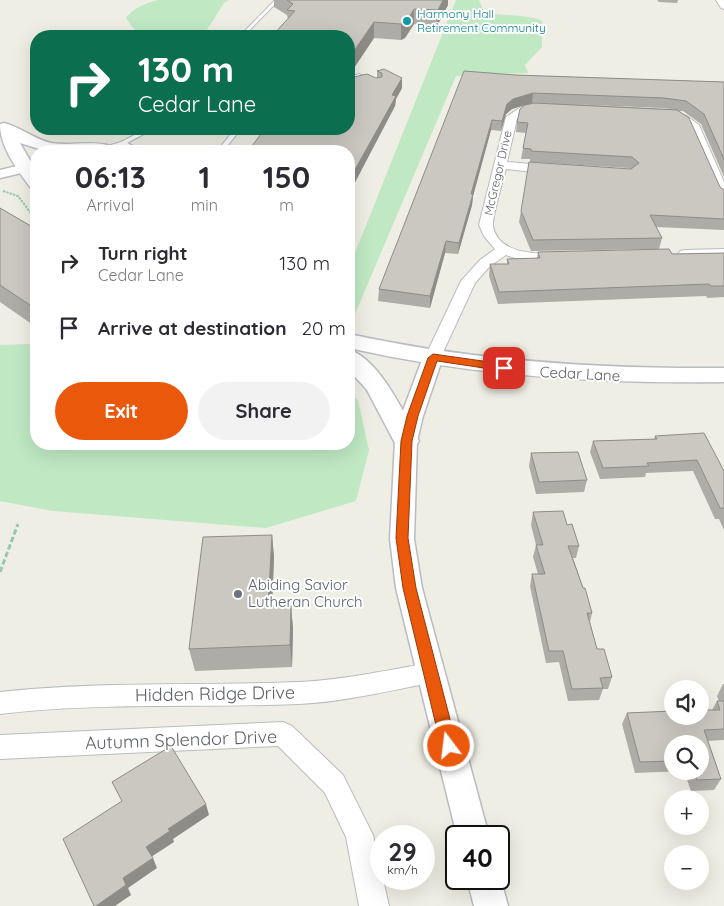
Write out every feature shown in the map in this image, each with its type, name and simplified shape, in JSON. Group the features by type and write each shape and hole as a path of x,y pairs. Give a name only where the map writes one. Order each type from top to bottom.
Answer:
{"main road":[{"path":"2,129 36,145"},
{"path":"2,129 30,171"},
{"name":"Cedar Lane","path":"355,342 433,358 522,370 654,377 724,375"},
{"path":"355,363 377,386 406,441"}],"street":[{"path":"720,0 724,6"},
{"name":"McGregor Drive","path":"503,250 492,239 486,225 512,116 515,113 532,108 559,109"},
{"path":"653,112 678,116 694,125 724,197"},
{"path":"500,164 563,171"},
{"path":"0,174 30,173"},
{"path":"470,825 409,588 402,538 406,441 412,416 433,358 468,281 484,263 503,250 530,257 574,258"},
{"path":"668,255 724,253"},
{"name":"Hidden Ridge Drive","path":"0,703 52,697 301,693 357,686 430,673"},
{"name":"Autumn Splendor Drive","path":"0,747 283,734 334,784 359,836 374,906"},
{"path":"487,890 491,906"}],"lane":[{"path":"248,30 275,2 294,3"},
{"path":"355,74 357,73 372,81"},
{"path":"116,145 138,135"},
{"path":"225,145 233,135"},
{"path":"123,143 128,145"}],"path":[{"path":"0,191 18,196 30,212"},
{"path":"0,572 18,524"}],"green space":[{"path":"158,0 229,0 224,3 207,30 135,30 126,18 132,11"},
{"path":"456,0 479,0 484,12 528,17 542,21 542,47 525,65 528,73 456,76 355,314 355,253"},
{"path":"30,344 30,450 355,450 355,398 358,400 369,450 356,501 266,528 53,511 0,501 0,345"}],"building":[{"path":"287,0 443,0 438,10 414,9 406,23 374,22 355,50 355,30 278,30 295,11 287,10 293,4"},
{"path":"384,69 402,78 392,95 396,96 355,170 355,145 253,145 260,135 355,135 355,77 367,74 376,78 382,77 382,73 377,71"},
{"path":"464,71 515,75 724,82 724,159 704,114 686,101 664,98 533,93 513,99 507,104 502,121 492,120 459,243 446,241 430,296 379,289"},
{"path":"534,103 677,110 689,118 720,187 724,190 724,219 650,215 662,238 533,240 521,211 529,162 631,169 639,163 632,157 531,151 531,149 523,148 528,123 517,122 520,109 525,105"},
{"path":"0,208 30,226 30,305 0,285"},
{"path":"669,249 672,254 724,253 724,286 711,286 709,284 499,292 490,264 509,264 507,259 540,258 538,252"},
{"path":"704,433 724,471 724,509 720,508 697,460 647,463 649,466 603,468 593,441 657,439 655,436"},
{"path":"578,452 587,480 539,482 531,453"},
{"path":"563,511 567,525 572,524 579,546 568,546 583,588 585,588 592,613 587,613 597,649 604,649 612,677 600,678 603,688 572,689 563,651 549,651 532,574 545,574 536,545 543,545 533,512"},
{"name":"Abiding Savior Lutheran Church","path":"272,535 268,607 291,606 290,645 189,649 203,537"},
{"path":"717,701 724,701 724,729 704,730 706,735 664,735 664,761 640,762 627,713 664,711 664,725 709,725 709,710 720,710"},
{"path":"709,744 721,779 709,780"},
{"path":"171,746 206,804 168,829 170,831 146,847 153,858 123,878 126,885 94,906 63,839 122,801 112,782"}],"place":[{"name":"Harmony Hall Retirement Community","path":"407,21"},
{"name":"Abiding Savior Lutheran Church","path":"238,594"}],"route":[{"path":"449,746 409,588 402,538 406,441 412,416 433,358 504,368"}]}
